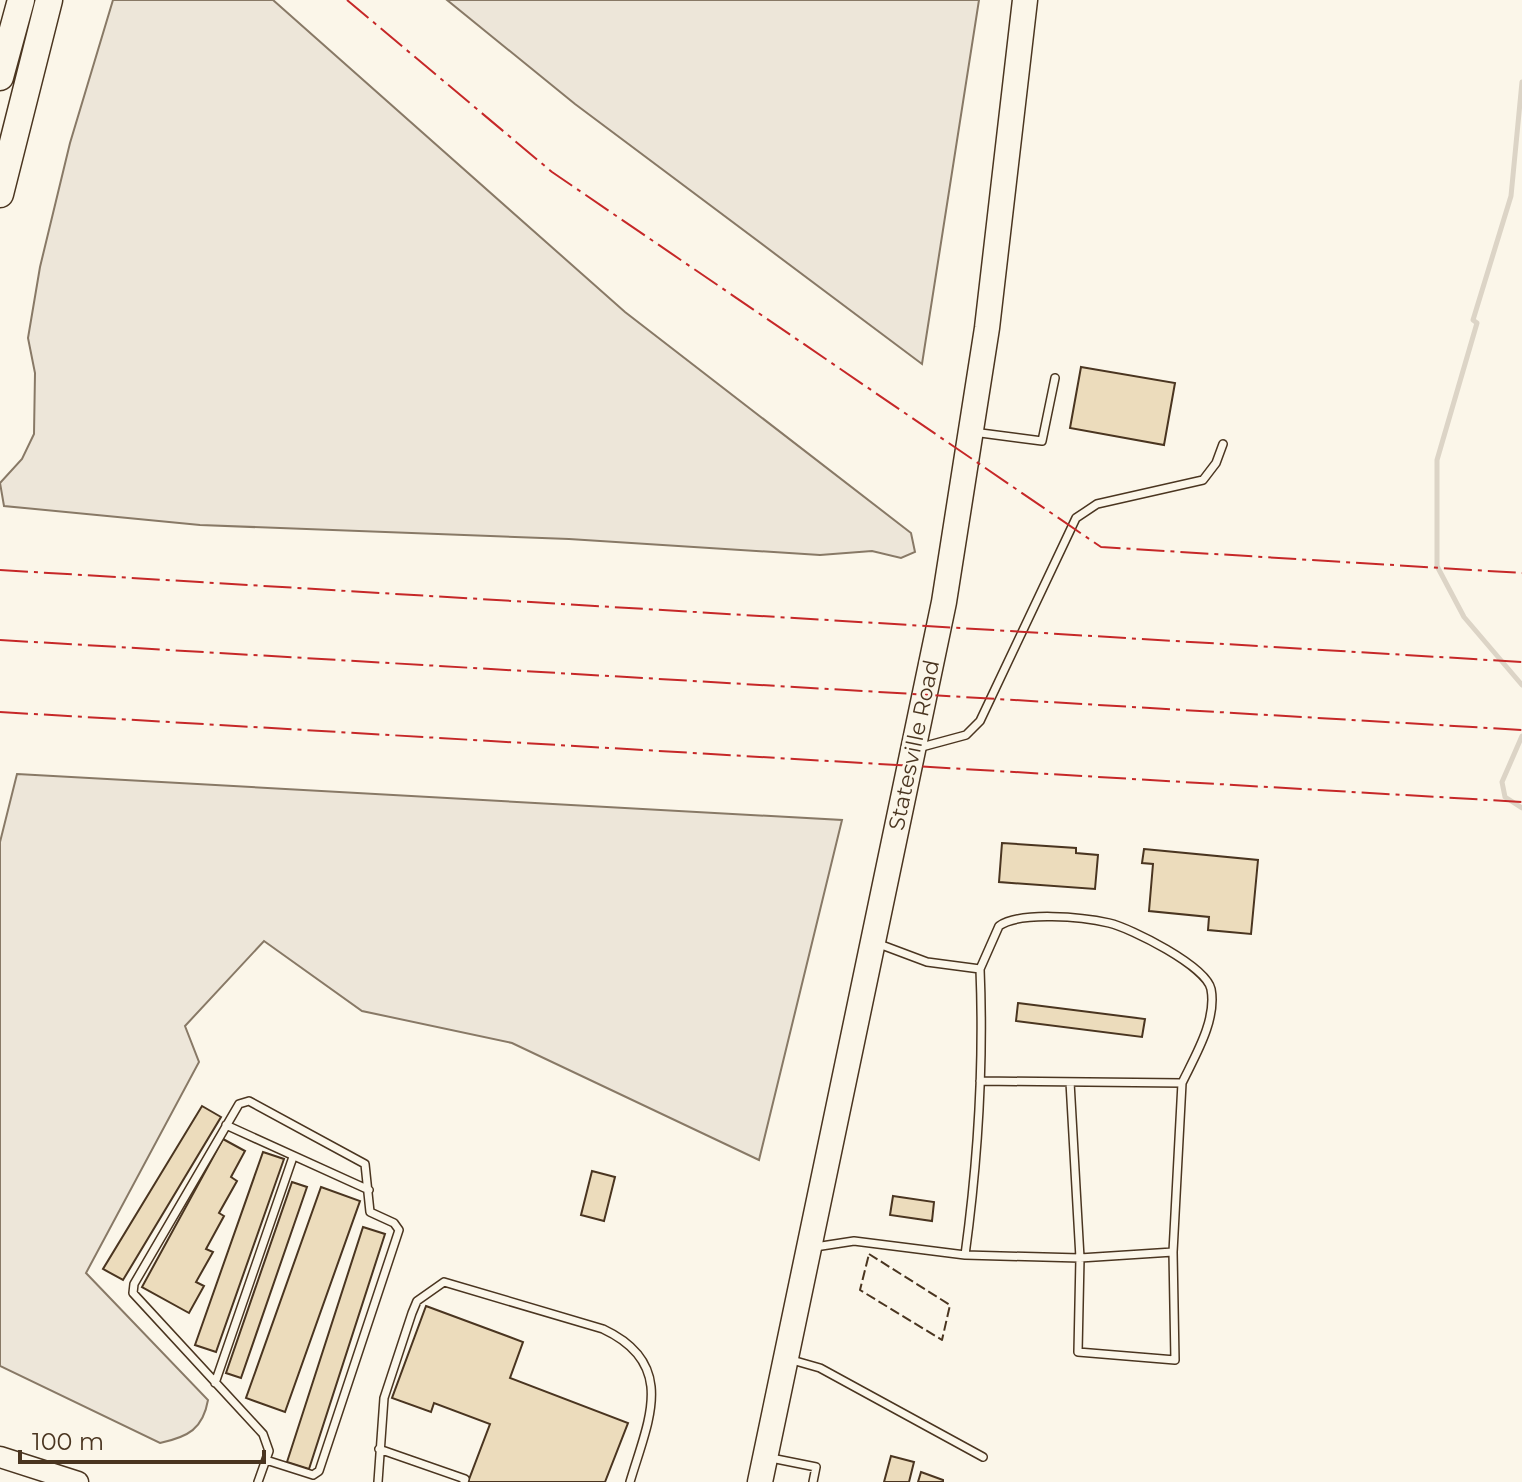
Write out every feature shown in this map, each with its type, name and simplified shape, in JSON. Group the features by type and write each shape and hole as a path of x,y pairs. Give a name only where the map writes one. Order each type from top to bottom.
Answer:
{"highway":[{"path":"0,77 21,0"},
{"path":"0,194 49,0"}],"main road":[{"name":"Statesville Road","path":"760,1482 944,602 971,431 1025,0"},
{"path":"0,1457 78,1482"}],"lane":[{"path":"971,431 1042,441 1055,378"},
{"path":"913,749 966,735 980,721 1076,518 1097,504 1203,480 1216,463 1223,444"},
{"path":"965,1255 975,1184 980,1081 980,969 999,926 1024,916 1110,923 1185,960 1204,976 1211,989 1204,1039 1182,1083 1173,1252 1175,1360 1078,1352 1080,1258 1070,1082"},
{"path":"873,942 927,962 980,969"},
{"path":"980,1081 1182,1083"},
{"path":"258,1482 269,1451 263,1434 133,1293 134,1284 226,1125 239,1104 249,1101 365,1164 370,1212 394,1223 399,1230 319,1471 313,1475 266,1460"},
{"path":"226,1125 369,1190"},
{"path":"215,1383 293,1157"},
{"path":"809,1248 854,1241 965,1255 1080,1258 1173,1252"},
{"path":"378,1482 384,1398 412,1313 417,1301 444,1282 603,1329 623,1339 637,1351 647,1369 653,1406 630,1482"},
{"path":"786,1358 820,1368 983,1457"},
{"path":"379,1449 465,1479 464,1482"},
{"path":"765,1457 816,1467 813,1482"}],"shaded area":[{"path":"113,0 273,0 625,312 911,533 915,552 901,558 872,551 820,555 569,539 200,525 4,506 0,483 22,459 34,434 35,373 28,338 40,267 70,143"},
{"path":"447,0 979,0 922,364 575,104"},
{"path":"17,774 842,820 759,1160 512,1043 362,1011 264,941 185,1026 199,1062 86,1273 208,1400 198,1425 179,1438 160,1443 0,1366 0,842"}],"building":[{"path":"1081,367 1175,383 1164,445 1070,428"},
{"path":"1002,843 1076,848 1076,853 1098,855 1095,889 999,882"},
{"path":"1144,849 1258,860 1251,934 1208,930 1209,917 1149,911 1153,864 1142,863"},
{"path":"1018,1003 1145,1019 1142,1037 1016,1021"},
{"path":"202,1106 221,1117 123,1280 103,1269"},
{"path":"223,1139 245,1151 231,1177 237,1181 219,1213 224,1216 206,1249 213,1252 196,1282 204,1286 189,1313 142,1287"},
{"path":"263,1152 284,1159 216,1352 195,1345"},
{"path":"592,1171 615,1177 604,1221 581,1215"},
{"path":"292,1182 307,1187 241,1378 226,1373"},
{"path":"321,1187 360,1201 285,1412 246,1398"},
{"path":"893,1196 934,1202 932,1221 890,1215"},
{"path":"363,1227 385,1234 309,1469 287,1462"},
{"path":"426,1306 523,1342 510,1378 628,1423 605,1482 468,1482 490,1424 434,1403 431,1412 392,1398"},
{"path":"891,1456 914,1462 909,1482 884,1482"},
{"path":"921,1472 943,1480 943,1482 918,1482"}],"waterway":[{"path":"1522,82 1511,196 1473,320 1477,323 1437,460 1437,566 1464,617 1522,685"},
{"path":"1522,736 1502,782 1505,797 1522,808"}],"fence":[{"path":"869,1254 950,1305 942,1340 860,1290 869,1254"}],"power":[{"path":"347,0 552,172 1101,547 1522,573"},
{"path":"0,570 1522,662"},
{"path":"0,640 1522,730"},
{"path":"0,712 1522,802"}]}
